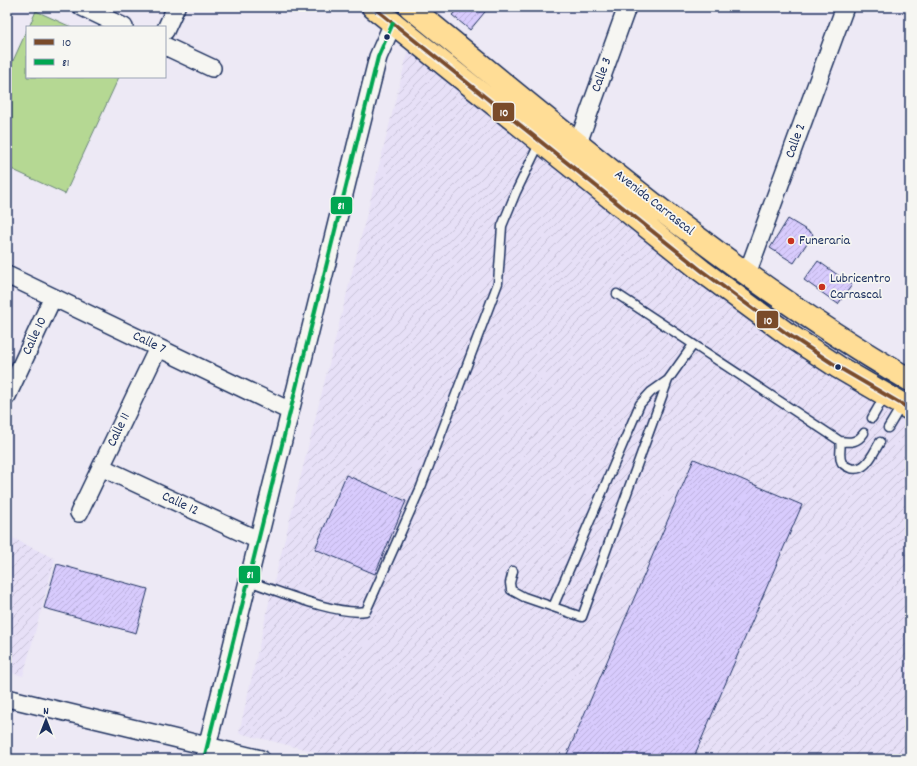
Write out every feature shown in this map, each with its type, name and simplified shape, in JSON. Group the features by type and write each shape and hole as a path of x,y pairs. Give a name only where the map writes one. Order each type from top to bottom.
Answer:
{"main road":[{"name":"Avenida Carrascal","path":"373,7 736,297 793,337 881,393 907,407"},
{"name":"Avenida Carrascal","path":"410,7 676,221 747,274 834,334 910,380"}],"street":[{"path":"82,7 122,26"},
{"path":"166,29 176,7"},
{"name":"Calle 3","path":"578,143 627,7"},
{"name":"Calle 2","path":"747,274 845,7"},
{"path":"205,752 378,57 393,23"},
{"path":"166,46 212,68"},
{"name":"Calle 7","path":"7,275 290,411"},
{"name":"Calle 10","path":"7,396 54,298"},
{"name":"Calle 11","path":"79,513 158,348"},
{"name":"Calle 12","path":"101,467 258,540"},
{"path":"7,698 205,752 261,759"}],"lane":[{"path":"248,581 339,610 356,613 366,611 420,487 498,283 502,226 516,192 541,141"},
{"path":"617,294 840,441 855,441 861,438 864,433"},
{"path":"514,571 510,583 511,590 524,597 582,617 668,380 693,344"},
{"path":"553,607 640,404 651,392 668,380"},
{"path":"872,418 880,404 881,393"},
{"path":"888,428 897,413 907,407"},
{"path":"840,441 842,448 840,454 842,462 847,467 855,470 864,466 880,442"}],"shaded area":[{"path":"410,43 910,420 910,759 345,759 239,733 270,598"},
{"path":"7,535 55,559 23,676 7,672"}],"green space":[{"path":"36,11 69,26 29,26"},
{"path":"26,32 26,78 119,78 65,194 7,167 7,74"}],"building":[{"path":"459,7 489,7 470,30 452,15"},
{"name":"Funeraria","path":"788,219 813,234 794,263 770,248"},
{"path":"818,261 852,285 838,304 804,280"},
{"path":"694,459 802,505 693,759 565,759"},
{"path":"346,475 406,501 375,574 315,549"},
{"path":"57,564 148,589 136,633 44,608"}],"transit line":[{"name":"10","path":"373,7 702,271 786,333 838,367 910,409"},
{"name":"81","path":"204,759 378,57 393,23"}],"place":[{"name":"Funeraria","path":"791,241"},
{"name":"Lubricentro Carrascal","path":"822,287"}]}
